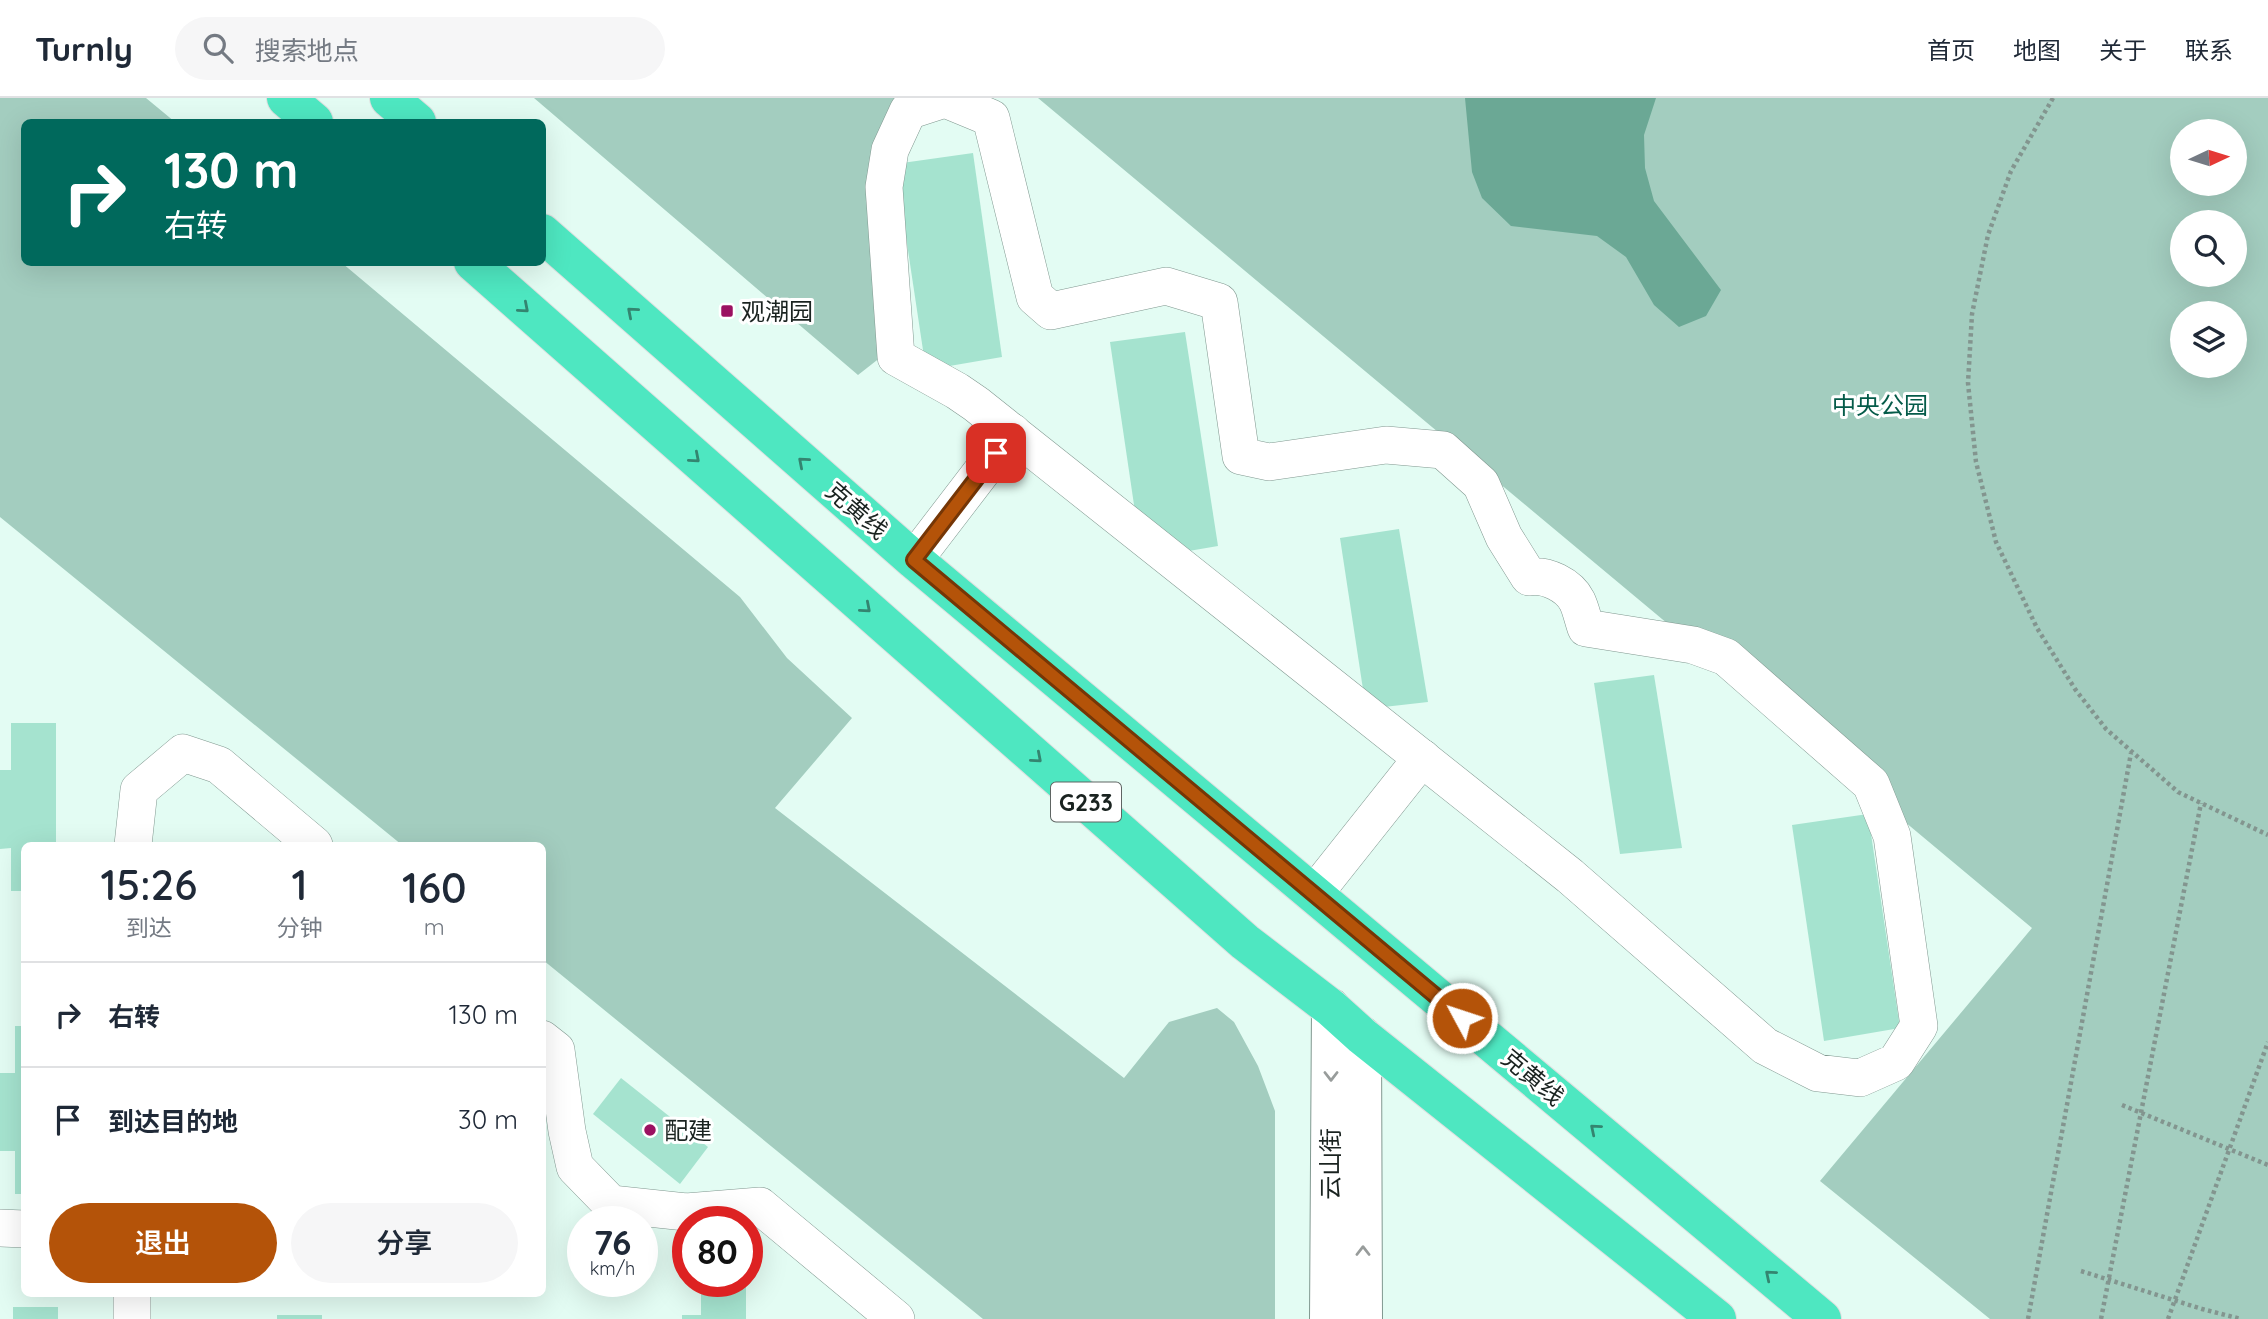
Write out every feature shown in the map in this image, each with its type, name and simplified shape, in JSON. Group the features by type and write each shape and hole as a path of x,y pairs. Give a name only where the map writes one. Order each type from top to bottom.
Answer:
{"highway":[{"path":"286,98 310,119"},
{"path":"389,98 414,119"},
{"name":"克黄线","path":"546,237 914,560 1822,1319"},
{"name":"G233","path":"478,266 1245,942 1331,1008 1362,1036 1717,1319"}],"street":[{"path":"945,99 990,118 1035,297 1051,311 1166,286 1219,302 1241,456 1269,462 1386,445 1443,450 1481,484 1504,537 1529,577 1537,576 1561,584 1577,599 1586,628 1693,645 1726,657 1871,784 1892,836 1919,1026 1896,1062 1860,1078 1818,1073 1765,1046 1570,876 1422,758 1012,432 957,391 896,358 884,187 890,150 908,111 945,99"},
{"path":"914,560 1012,432"},
{"path":"133,842 139,790 183,753 219,765 310,842"},
{"path":"1314,894 1422,758"},
{"name":"云山街","path":"1329,1319 1331,1008"},
{"name":"云山街","path":"1362,1036 1363,1319"},
{"path":"546,1042 556,1050 567,1131 575,1167 611,1204 686,1212 760,1206 897,1319"},
{"path":"0,1228 21,1229"},
{"path":"132,1297 132,1319"}],"path":[{"path":"2053,98 2011,171 1988,235 1972,314 1968,383 1976,462 1996,542 2037,628 2075,689 2106,729 2178,792 2268,835"},
{"path":"2028,1319 2132,752"},
{"path":"2101,1319 2201,803"},
{"path":"2168,1319 2268,1042"},
{"path":"2122,1105 2268,1165"},
{"path":"2081,1271 2241,1319"}],"green space":[{"path":"0,98 146,98 171,119 21,119 21,266 346,266 740,597 787,658 852,718 775,808 1124,1078 1169,1022 1217,1008 1234,1022 1258,1066 1275,1111 1275,1319 983,1319 546,962 546,842 398,842 0,517"},
{"path":"534,98 953,98 874,145 881,357 858,375"},
{"name":"中央公园","path":"1038,98 2268,98 2268,1319 1990,1319 1820,1181 2032,928"}],"shaded area":[{"path":"1465,98 1656,98 1644,135 1645,168 1654,201 1721,290 1706,316 1679,327 1654,305 1626,257 1597,236 1511,226 1482,198 1472,172"}],"building":[{"path":"973,153 1002,357 926,370 895,164"},
{"path":"1185,332 1218,546 1142,559 1110,342"},
{"path":"1399,529 1428,702 1366,709 1340,538"},
{"path":"1654,675 1682,848 1620,854 1594,683"},
{"path":"11,723 56,723 56,842 21,842 21,891 11,891 11,848 0,849 0,770 11,770"},
{"path":"1868,814 1900,1028 1824,1041 1792,825"},
{"path":"15,1026 21,1026 21,1194 15,1194 15,1151 0,1151 0,1073 15,1073"},
{"name":"配建","path":"621,1078 708,1147 680,1184 593,1114"},
{"path":"701,1297 746,1297 746,1319 682,1319 682,1315 701,1315"},
{"path":"13,1307 58,1307 58,1319 13,1319"},
{"path":"277,1315 322,1315 322,1319 277,1319"}],"place":[{"name":"观潮园","path":"727,311"},
{"name":"配建","path":"650,1130"}],"route":[{"path":"996,453 914,560 1462,1018"}]}
